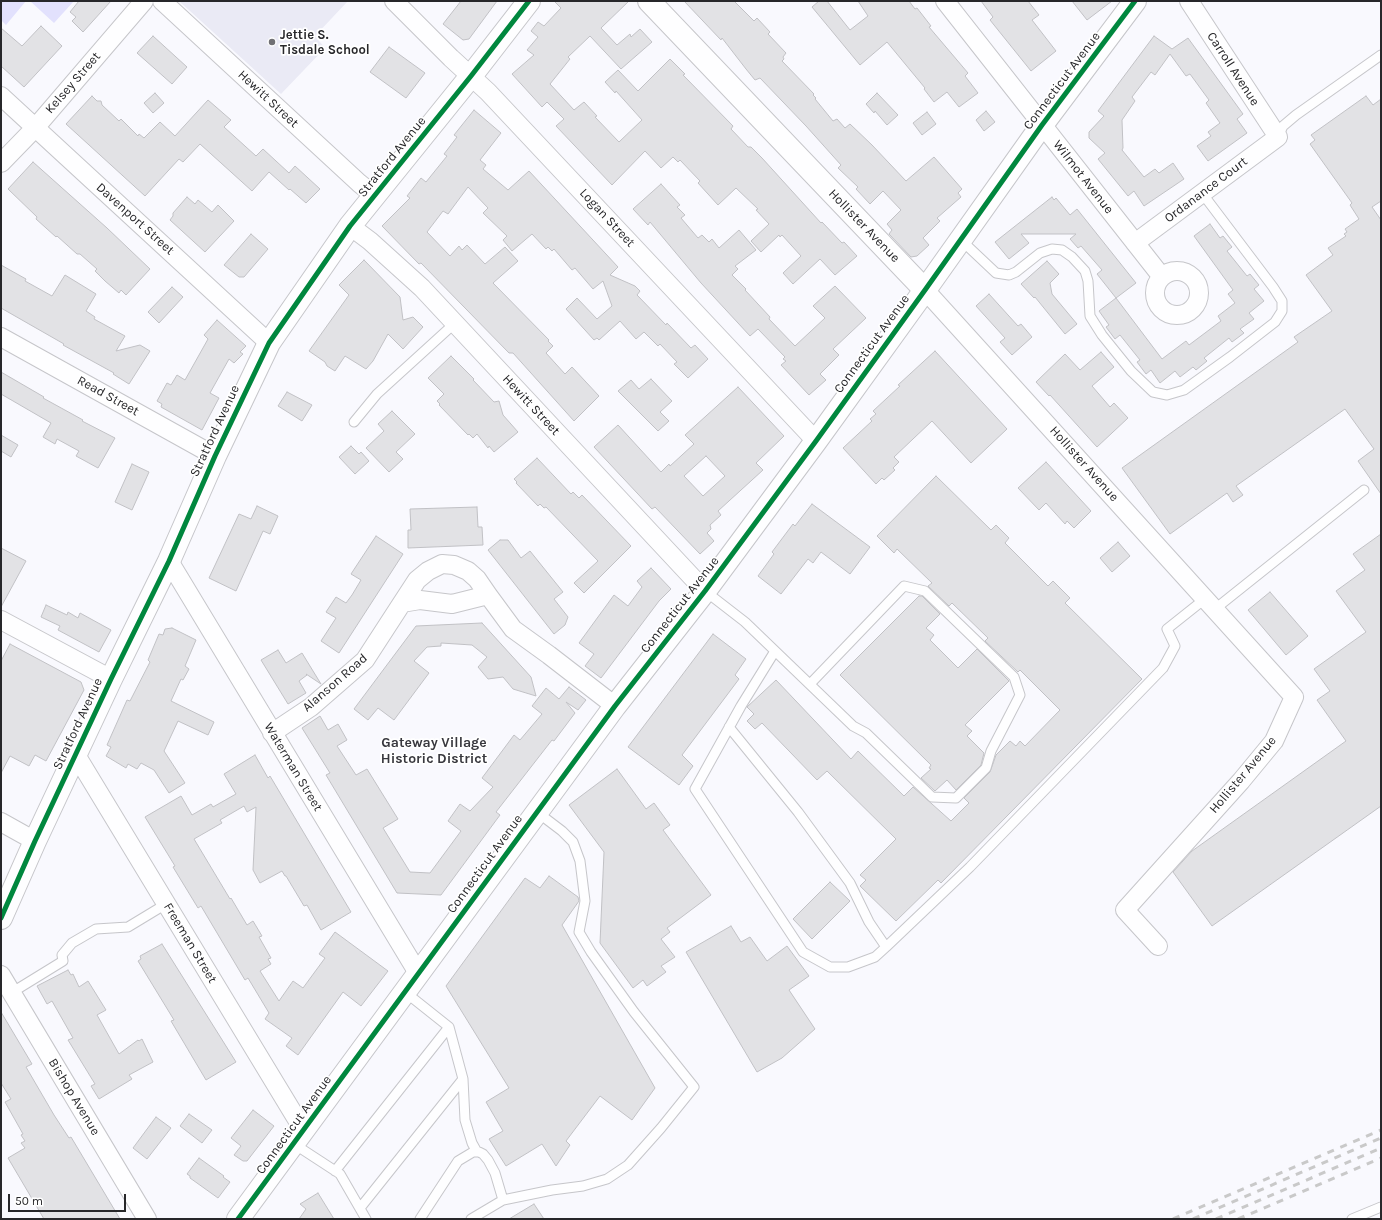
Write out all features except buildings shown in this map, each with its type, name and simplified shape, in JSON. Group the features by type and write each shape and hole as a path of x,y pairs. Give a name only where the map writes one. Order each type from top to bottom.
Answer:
{"main road":[{"name":"Stratford Avenue","path":"1,918 35,841 111,679 169,561 215,456 268,343 350,226 471,76 529,1"},
{"name":"Hollister Avenue","path":"649,1 925,290"},
{"name":"Connecticut Avenue","path":"238,1219 615,706 706,591 961,240 1042,124 1135,1"}],"street":[{"name":"Kelsey Street","path":"1,163 35,128 144,1"},
{"name":"Hewitt Street","path":"162,1 359,183 375,196"},
{"name":"Logan Street","path":"394,1 451,58 488,92 816,441"},
{"name":"Wilmot Avenue","path":"945,1 1162,277"},
{"name":"Carroll Avenue","path":"1189,1 1278,137"},
{"name":"Davenport Street","path":"1,96 268,343"},
{"name":"Ordanance Court","path":"1135,243 1278,137"},
{"name":"Hewitt Street","path":"350,226 370,241 422,288 706,591"},
{"name":"Hollister Avenue","path":"925,290 1294,697 1274,741 1241,781 1125,910 1158,946"},
{"name":"Read Street","path":"1,336 215,456"},
{"name":"Waterman Street","path":"169,561 418,973"},
{"name":"Alanson Road","path":"272,733 311,707 365,660 417,580 428,571 442,564 454,565 468,571 477,579 513,629 615,706"},
{"path":"402,603 420,600 452,604 488,595"},
{"path":"1,620 111,679"},
{"name":"Freeman Street","path":"76,755 166,904 299,1137"},
{"path":"1,822 35,841"},
{"name":"Bishop Avenue","path":"1,975 147,1219"}],"lane":[{"path":"1278,137 1283,126 1296,115 1381,56"},
{"path":"961,240 996,273 1009,275 1016,272 1040,253 1052,248 1062,250 1072,257 1085,271 1088,282 1090,316 1102,335 1131,371 1153,392 1167,395 1184,390 1230,357 1275,322 1282,311 1282,301 1273,287 1202,193"},
{"path":"354,422 376,394 454,323"},
{"path":"775,651 729,727 695,789 804,952 830,967 848,967 875,957 886,947 970,867 1163,668 1175,646 1167,629 1210,604 1364,490"},
{"path":"706,591 745,622 853,726 866,733 932,797 956,798 986,768 991,751 1020,695 1014,678 925,591 904,586 810,684"},
{"path":"729,727 798,812 850,883 869,922 886,947"},
{"path":"471,1219 503,1200 552,1190 583,1186 607,1179 628,1165 661,1128 694,1087 634,1012 591,952 579,932 585,901 580,862 573,842 562,830 537,812"},
{"path":"11,993 63,961 62,955 72,943 96,929 128,927 166,904"},
{"path":"405,992 449,1027 463,1079 465,1120 472,1143 477,1152"},
{"path":"335,1171 449,1027"},
{"path":"360,1208 463,1079"},
{"path":"299,1137 340,1174 366,1219"},
{"path":"420,1219 458,1161 473,1152 483,1154 488,1160 495,1173 503,1200"},
{"path":"1352,1219 1381,1207"}],"shaded area":[{"path":"1,1 26,1 6,25 1,20"},
{"path":"30,1 74,1 54,23"},
{"name":"Jettie S. Tisdale School","path":"179,1 348,1 315,36 325,48 281,94"}],"railway":[{"path":"1173,1219 1381,1130"},
{"path":"1193,1219 1381,1138"},
{"path":"1216,1219 1381,1148"},
{"path":"1238,1219 1381,1158"}],"cycle path":[{"path":"1,918 35,841 111,679 169,561 215,456 269,343 350,226 471,76 529,1"},
{"path":"238,1219 615,706 705,591 816,441 1042,125 1135,1"}],"place":[{"name":"Jettie S. Tisdale School","path":"272,42"}],"district":[{"name":"Gateway Village Historic District","path":"434,752"}]}
